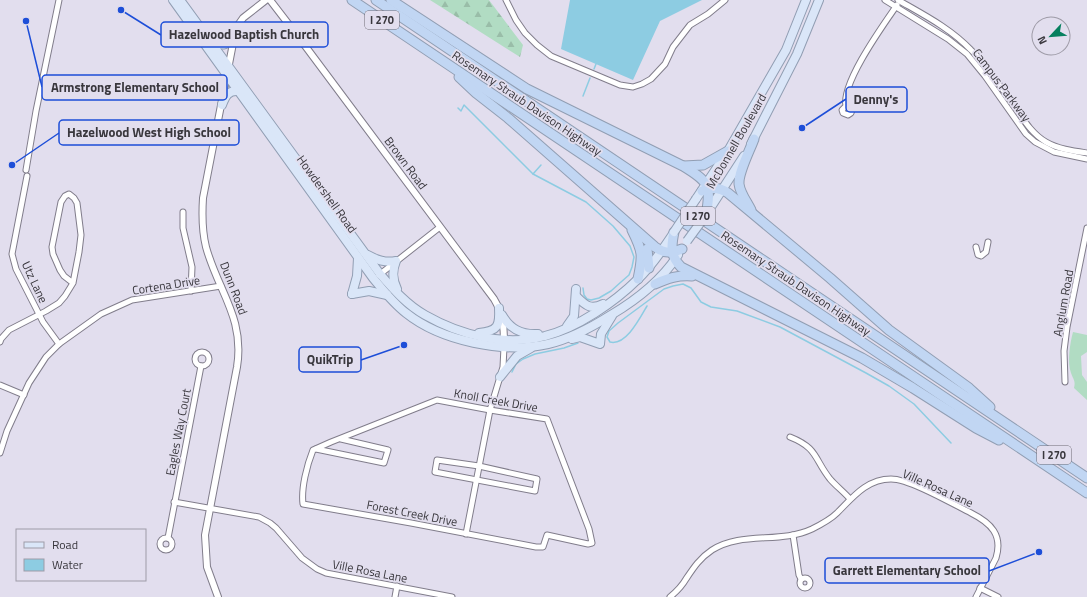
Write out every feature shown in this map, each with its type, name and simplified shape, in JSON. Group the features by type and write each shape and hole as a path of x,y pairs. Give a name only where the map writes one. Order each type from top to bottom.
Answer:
{"highway":[{"name":"Rosemary Straub Davison Highway","path":"352,0 1087,493"},
{"name":"Rosemary Straub Davison Highway","path":"376,0 1087,478"},
{"path":"391,0 532,92 683,166 698,175 703,191 709,194 708,210"},
{"path":"441,59 476,93 504,115 641,235 661,251 673,256"},
{"path":"754,139 739,180 741,191 754,215"},
{"path":"683,166 703,165 728,151"},
{"path":"734,173 733,184 738,202"},
{"path":"703,191 722,190 728,193 830,278 889,330 968,388 1020,433"},
{"path":"630,225 642,250 638,279"},
{"path":"674,232 671,248 673,256 681,267 696,276 868,361 976,428 1030,454"},
{"path":"641,235 647,250 649,268"},
{"path":"673,256 682,250"},
{"path":"655,284 678,275 696,276"}],"main road":[{"name":"Howdershell Road","path":"173,0 238,91 362,255 403,298 424,314 448,326 504,344"},
{"name":"Howdershell Road","path":"180,0 207,35 362,255 372,278 387,295 406,313 435,330 464,340 504,344"},
{"name":"McDonnell Boulevard","path":"504,344 546,336 561,331 598,311 626,290 649,268 703,191 728,151 786,50 806,0"},
{"name":"McDonnell Boulevard","path":"682,250 734,173 754,139 797,54 819,2"},
{"path":"207,35 218,44 222,45 232,41 235,36"},
{"path":"222,105 227,94 238,91"},
{"path":"387,295 369,291 352,294 362,255 389,262 396,261 392,272 393,279 396,288 403,298"},
{"path":"504,344 536,346 548,344 564,339 590,327 640,296 655,284 673,256"},
{"path":"561,331 574,316 576,293 584,304 591,307 597,307 626,290"},
{"path":"472,334 495,329 499,321 500,311"},
{"path":"500,311 510,326 521,333 546,336"},
{"path":"564,339 570,340 580,337 600,344 603,329 615,312"},
{"path":"500,377 517,356 536,346"}],"street":[{"path":"26,170 36,111 59,0"},
{"name":"Dunn Road","path":"218,597 207,567 205,535 239,356 236,324 206,247 203,223 204,198 236,28 243,18 266,0"},
{"name":"Brown Road","path":"270,0 487,288 500,311 504,344"},
{"path":"506,0 516,20 525,33 551,56 620,85 632,87 651,79 662,68 672,47 690,25 708,14 725,0"},
{"name":"Campus Parkway","path":"885,0 948,39 967,54 985,76 1026,134 1036,142 1045,149 1087,159"},
{"path":"846,106 847,91 863,55 899,0"},
{"name":"Campus Parkway","path":"899,0 923,13 944,27 972,50 990,72 1026,123 1038,136 1057,147 1087,153"},
{"name":"Utz Lane","path":"27,176 12,254 16,269 39,315 59,344"},
{"path":"0,342 0,339 9,330 59,303 73,284 81,235 77,203 69,194 65,196 61,202 52,248 54,258 60,270 73,284"},
{"path":"183,212 183,228 192,268 191,291"},
{"path":"372,278 380,274 440,227"},
{"name":"Anglum Road","path":"1065,382 1064,352 1067,328 1087,228"},
{"path":"976,247 978,255 981,256 986,252 988,242"},
{"name":"Cortena Drive","path":"0,453 7,431 24,395 46,357 59,344 101,314 132,300 221,286"},
{"path":"466,534 490,410 503,367 504,344"},
{"name":"Eagles Way Court","path":"168,538 201,366"},
{"path":"0,385 24,395"},
{"name":"Knoll Creek Drive","path":"340,439 437,400 547,419 589,529 592,543"},
{"path":"790,437 804,443 813,452 831,479 850,499"},
{"path":"340,439 388,450 384,463 316,449 340,439"},
{"name":"Forest Creek Drive","path":"316,449 313,450 310,459 302,495 303,504 536,547 543,546 547,535 588,544 592,543"},
{"path":"437,460 479,466 537,478 535,491 476,481 435,472 437,460"},
{"name":"Ville Rosa Lane","path":"670,597 686,580 702,556 721,545 742,540 793,535 810,530 836,513 857,492 873,482 882,479 900,479 985,520 995,533 998,548 996,558 976,597"},
{"path":"174,502 210,509"},
{"name":"Ville Rosa Lane","path":"210,509 259,517 270,523 282,534 302,558 317,569 326,573 452,597"},
{"path":"793,535 799,575 801,579"},
{"path":"395,597 397,586"},
{"path":"980,588 998,597"}],"green space":[{"path":"430,0 489,0 523,45 520,57"},
{"path":"1073,332 1087,335 1087,352 1081,356 1082,375 1087,382 1087,400 1074,388 1075,386 1070,369 1069,352"}],"water":[{"path":"570,0 702,0 660,21 633,80 561,49"}],"waterway":[{"path":"594,69 596,64"},
{"path":"583,96 590,78"},
{"path":"458,108 461,111 464,105 533,174 586,202 613,226 630,246 634,257 629,275 611,291 599,298 591,300 587,299 584,295 583,288"},
{"path":"533,174 541,165"},
{"path":"647,306 627,336 622,340 610,342 607,337 609,331 618,323 664,289 683,284 691,288 701,302 711,307 737,311 780,327 889,386 914,404 951,443"},
{"path":"512,372 516,364 523,359 535,354 564,348 578,343"}],"place":[{"name":"Hazelwood Baptish Church","path":"121,10"},
{"name":"Armstrong Elementary School","path":"26,21"},
{"name":"Denny's","path":"802,128"},
{"name":"Hazelwood West High School","path":"12,165"},
{"name":"QuikTrip","path":"404,345"},
{"name":"Garrett Elementary School","path":"1039,552"}]}
